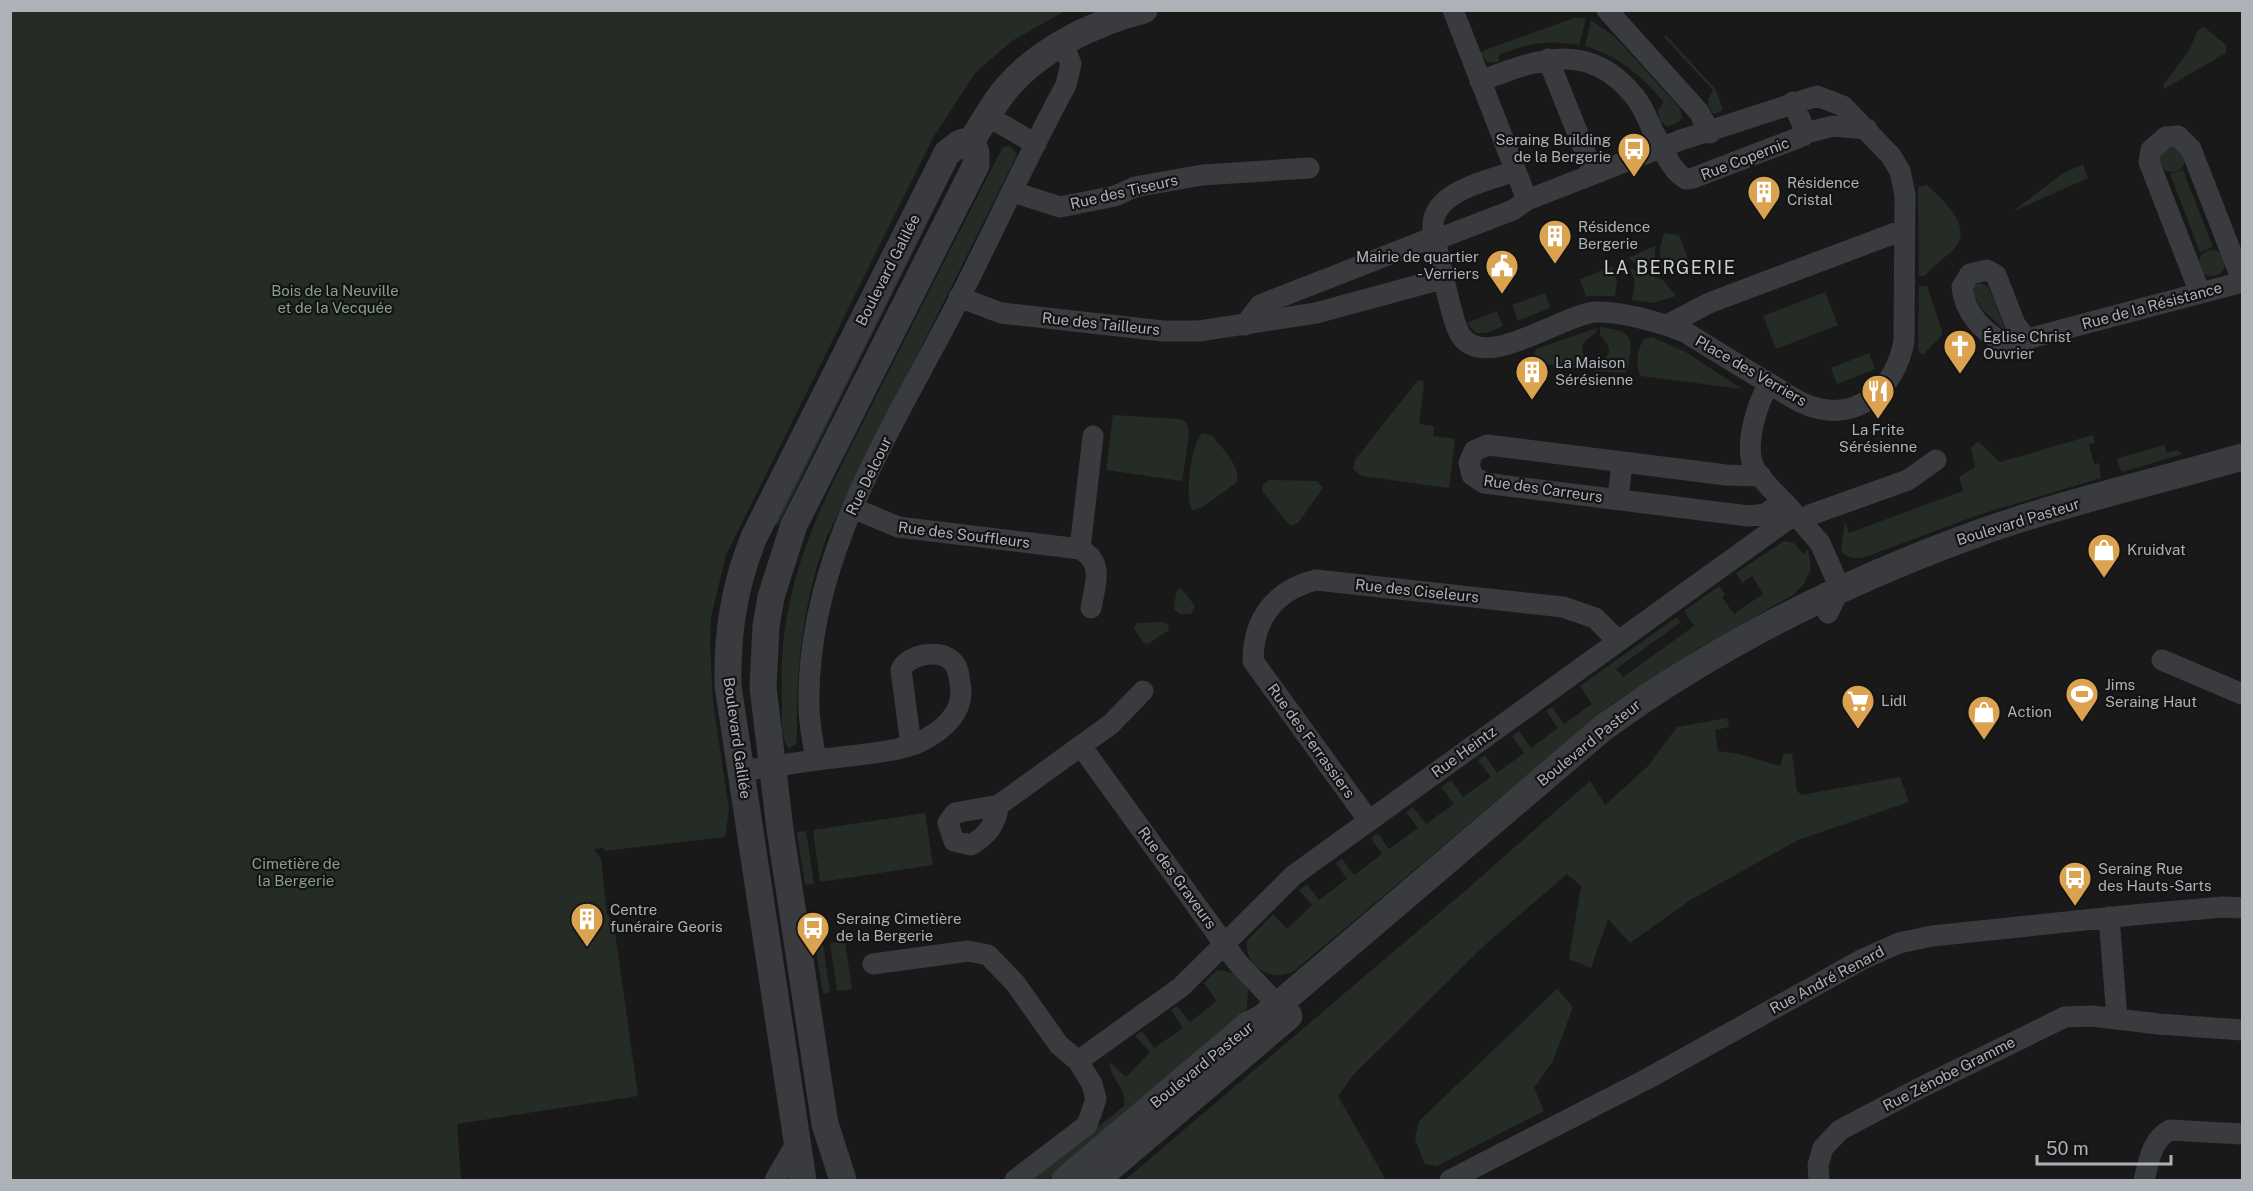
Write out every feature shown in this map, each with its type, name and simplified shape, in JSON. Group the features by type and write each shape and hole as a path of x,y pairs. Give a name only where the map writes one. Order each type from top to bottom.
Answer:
{"street":[{"name":"Boulevard Galilée","path":"803,1180 728,686 731,615 746,558 947,153 960,142 972,140 987,116 1019,76 1063,44 1102,23 1144,10"},
{"path":"1453,10 1527,200"},
{"path":"1607,10 1699,112 1710,133"},
{"name":"Rue Delcour","path":"816,760 809,707 810,659 815,625 832,556 853,508 1070,75 1071,64 1063,44"},
{"path":"1548,59 1594,174"},
{"name":"Rue Copernic","path":"1480,81 1532,62 1548,59 1580,60 1613,76 1635,97 1679,176 1693,178 1797,139 1806,133 1833,126 1867,129"},
{"path":"1245,325 1260,305 1514,210 1527,200 1662,148 1793,102 1817,96 1834,100 1844,106 1867,129"},
{"name":"Rue Copernic","path":"1793,102 1806,133"},
{"path":"987,116 1036,144"},
{"name":"Place des Verriers","path":"1445,278 1458,331 1469,344 1483,350 1494,349 1595,312 1667,325 1685,332 1800,402 1825,410 1858,405 1885,386 1898,366 1904,341 1905,195 1900,171 1867,129"},
{"path":"2200,293 2149,162 2151,150 2166,137 2178,136 2186,140 2192,149 2242,281"},
{"name":"Boulevard Galilée","path":"843,1180 825,1124 764,710 762,663 766,626 777,573 794,525 975,165 976,153 972,140"},
{"name":"Rue des Tiseurs","path":"1012,192 1060,207 1116,196 1135,187 1202,175 1309,168"},
{"path":"1445,278 1434,238 1433,217 1443,200 1515,171"},
{"path":"1667,325 1709,303 1903,230"},
{"name":"Rue des Tailleurs","path":"959,297 1001,313 1163,331 1199,331 1316,313 1445,278"},
{"name":"Rue de la Résistance","path":"2027,340 2242,281"},
{"path":"1769,384 1756,413 1751,458 1761,476 1820,543 1840,588 1868,595"},
{"path":"1091,608 1097,568 1090,554 1080,549 1093,436"},
{"name":"Rue des Carreurs","path":"1761,476 1727,475 1488,445 1474,451 1469,463 1472,475 1484,483 1749,516 1793,512"},
{"name":"Boulevard Pasteur","path":"1065,1180 1248,1025 1262,1018 1278,1005 1603,728 1740,640 1840,588 1979,533 2242,457"},
{"path":"1793,512 1810,515 1908,480 1936,460"},
{"path":"1618,499 1622,462"},
{"name":"Boulevard Pasteur","path":"1096,1180 1611,743 1694,687 1828,613 1988,547 2242,474"},
{"name":"Rue des Souffleurs","path":"853,508 898,527 1080,549"},
{"name":"Rue Heintz","path":"1078,1061 1181,987 1294,875 1793,512"},
{"name":"Rue des Ciseleurs","path":"1253,661 1255,634 1272,605 1300,584 1316,580 1573,609 1595,618 1618,641"},
{"path":"1828,613 1840,588"},
{"path":"2162,660 2242,694"},
{"name":"Rue des Ferrassiers","path":"1253,661 1369,821"},
{"path":"999,806 1111,724 1143,691"},
{"path":"741,771 911,745"},
{"name":"Rue des Graveurs","path":"1081,746 1238,963 1278,1005"},
{"name":"Rue André Renard","path":"1450,1180 1647,1079 1853,965 1899,943 1932,936 2109,917 2223,907 2242,908"},
{"path":"2109,917 2117,1018"},
{"path":"873,964 968,951 988,955 1015,983 1059,1045 1078,1061 1092,1084 1096,1099 1086,1125 1015,1180"},
{"name":"Rue Zénobe Gramme","path":"1819,1180 1818,1165 1823,1148 1840,1130 2053,1022 2075,1016 2242,1030"},
{"path":"2144,1180 2154,1146 2164,1134 2170,1131 2242,1134"},
{"path":"775,1180 796,1144"}],"green space":[{"name":"Bois de la Neuville et de la Vecquée","path":"10,11 1065,11 1012,41 975,73 933,138 726,555 711,617 710,643 713,703 729,809 725,837 604,851 603,848 594,849 601,859 607,914 614,925 638,1096 457,1124 461,1180 11,1180"},
{"path":"1574,18 1586,18 1579,45 1558,42 1528,45 1499,55 1499,61 1493,63 1487,62 1480,53 1485,50"},
{"path":"1591,20 1614,36 1680,108 1682,117 1679,122 1668,127 1660,121 1658,110 1664,102 1647,84 1619,61 1585,46"},
{"path":"2204,27 2226,45 2226,53 2164,89 2163,85 2188,52 2198,30"},
{"path":"1666,35 1716,90 1723,110 1714,114 1711,111 1708,102 1713,90 1664,37"},
{"path":"1010,146 1017,154 1013,163 827,536 807,610 798,685 797,737 796,744 789,748 784,739 782,727 782,659 787,617 808,542 839,470 978,194 1003,147"},
{"path":"2172,146 2181,150 2185,159 2181,168 2172,172 2163,168 2159,159 2163,150"},
{"path":"958,161 778,525 775,524"},
{"path":"2083,164 2088,178 2012,212 2062,174"},
{"path":"2183,170 2213,247 2200,252 2170,174"},
{"path":"1927,185 1955,215 1961,233 1959,242 1952,251 1925,276 1919,276 1918,187"},
{"path":"1664,233 1679,235 1690,265 1669,270 1661,268 1660,248"},
{"path":"1655,246 1655,270 1640,266 1628,258"},
{"path":"2212,250 2221,254 2225,263 2221,272 2212,276 2203,272 2199,263 2203,254"},
{"path":"1612,267 1617,281 1615,296 1586,296 1580,279"},
{"path":"1630,268 1663,280 1676,296 1653,303 1632,300 1635,281"},
{"path":"1979,283 1988,286 2006,332 1981,308 1972,292 1975,285"},
{"path":"1919,286 1927,286 1943,334 1923,355 1918,350"},
{"path":"1825,292 1838,325 1776,349 1763,316"},
{"path":"1545,293 1550,308 1518,321 1512,305"},
{"path":"1497,311 1503,326 1487,333 1476,333 1467,323"},
{"path":"1600,327 1624,333 1630,340 1629,362 1625,373 1595,371 1596,364 1608,355 1609,351 1607,343 1600,335"},
{"path":"1597,328 1596,333 1582,346 1583,354 1592,363 1591,370 1536,363 1534,354 1536,349"},
{"path":"1652,337 1684,351 1742,389 1641,376 1637,363 1640,348 1644,339"},
{"path":"1869,353 1875,369 1837,384 1831,368"},
{"path":"1418,380 1423,381 1424,385 1419,424 1434,426 1433,436 1455,439 1449,488 1361,476 1353,469 1355,460"},
{"path":"1113,415 1180,419 1187,423 1189,435 1182,481 1106,470"},
{"path":"1202,433 1212,436 1225,452 1234,464 1237,477 1236,483 1201,508 1193,510 1189,496 1190,472 1195,447"},
{"path":"2093,435 2095,442 2089,445 2094,464 2099,463 2101,478 1978,515 1868,556 1853,558 1846,556 1841,550 1845,522 1849,533 1963,491 1959,477 1975,467 1971,448 1978,441 2000,462"},
{"path":"2164,445 2167,453 2177,450 2183,454 2122,472 2116,459"},
{"path":"1269,480 1317,481 1323,488 1298,523 1290,526 1262,491 1263,484"},
{"path":"1784,541 1794,543 1804,555 1808,548 1811,569 1804,584 1793,595 1699,648 1613,703 1294,971 1286,974 1269,974 1255,965 1247,950 1247,941 1273,914 1287,929 1312,905 1299,890 1307,884 1319,900 1347,879 1336,863 1342,859 1354,875 1382,854 1371,838 1378,833 1389,849 1418,828 1406,812 1413,807 1426,824 1454,804 1441,787 1451,780 1463,797 1491,777 1478,760 1485,755 1497,773 1524,753 1512,736 1519,731 1531,748 1558,728 1546,711 1552,707 1564,724 1592,704 1580,686 1677,617 1681,622 1616,669 1623,677 1694,626 1684,611 1719,586 1725,594 1722,597 1734,614 1763,594 1752,576 1742,583 1736,573"},
{"path":"1181,588 1195,606 1191,614 1180,614 1174,609 1176,592"},
{"path":"1162,622 1168,624 1169,630 1148,644 1144,643 1134,629 1137,623"},
{"path":"1727,718 1729,727 1715,730 1718,751 1739,754 1780,766 1784,753 1792,754 1797,791 1801,795 1900,777 1909,802 1798,840 1692,899 1630,943 1608,919 1591,968 1569,959 1581,886 1567,874 1488,942 1353,1075 1338,1096 1386,1180 1125,1180 1465,891 1590,781 1605,805 1648,766 1677,727"},
{"path":"925,813 933,865 820,882 813,830"},
{"path":"806,831 814,884 805,885 797,832"},
{"path":"845,941 852,989 837,991 830,943"},
{"path":"823,944 830,992 823,994 815,945"},
{"path":"1217,970 1236,975 1248,989 1247,1008 1241,1016 1048,1180 1031,1180 1124,1106 1123,1094 1112,1074 1110,1062 1126,1077 1150,1052 1135,1036 1142,1031 1154,1048 1183,1028 1171,1010 1177,1006 1190,1022 1217,1001 1204,983"},
{"path":"1557,989 1573,1007 1553,1061 1534,1088 1544,1111 1437,1166 1425,1164 1415,1139 1419,1121"}],"place":[{"name":"Seraing Building de la Bergerie","path":"1634,178"},
{"name":"Résidence Cristal","path":"1764,221"},
{"name":"Résidence Bergerie","path":"1555,265"},
{"name":"Mairie de quartier - Verriers","path":"1502,295"},
{"name":"Église Christ Ouvrier","path":"1960,375"},
{"name":"La Maison Sérésienne","path":"1532,401"},
{"name":"La Frite Sérésienne","path":"1878,420"},
{"name":"Kruidvat","path":"2104,579"},
{"name":"Jims Seraing Haut","path":"2082,723"},
{"name":"Lidl","path":"1858,730"},
{"name":"Action","path":"1984,741"},
{"name":"Seraing Rue des Hauts-Sarts","path":"2075,907"},
{"name":"Centre funéraire Georis","path":"587,948"},
{"name":"Seraing Cimetière de la Bergerie","path":"813,957"}],"district":[{"name":"LA BERGERIE","path":"1670,268"}],"park label":[{"name":"Cimetière de la Bergerie","path":"296,872"}]}
